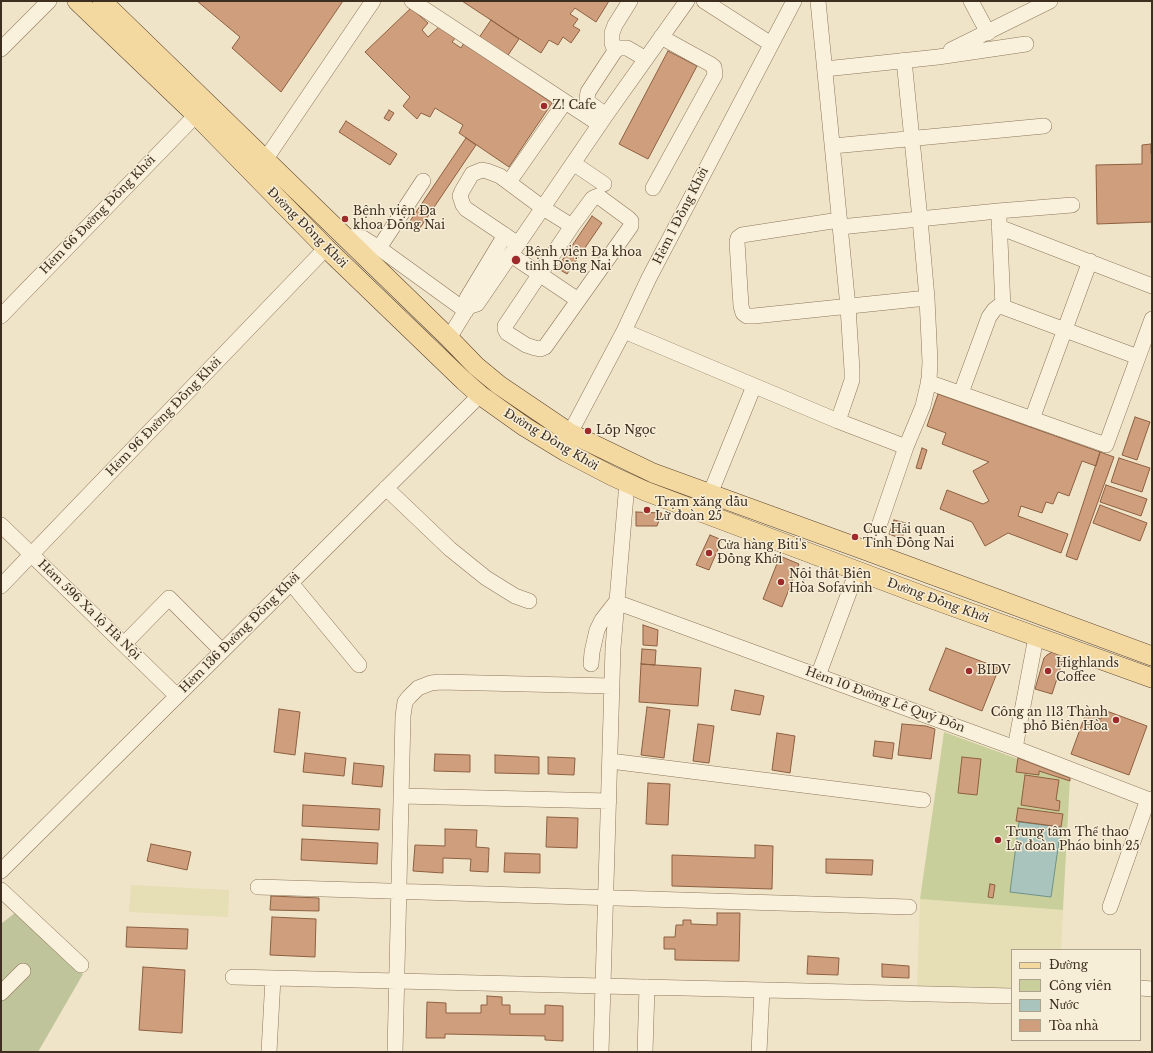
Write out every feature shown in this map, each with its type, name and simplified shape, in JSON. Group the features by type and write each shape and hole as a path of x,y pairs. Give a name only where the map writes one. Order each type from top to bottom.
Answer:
{"main road":[{"name":"Đường Đồng Khởi","path":"78,1 202,110 265,160 476,366 498,384 570,433 653,473 1152,656"},
{"name":"Đường Đồng Khởi","path":"102,1 326,248 480,395 525,427 566,452 645,491 857,571 1152,678"},
{"path":"627,483 633,464"},
{"path":"942,602 949,581"}],"street":[{"path":"1,49 49,1"},
{"path":"265,160 373,1"},
{"path":"412,1 565,102 602,119"},
{"path":"615,51 612,43 612,33 615,25 630,1"},
{"path":"449,338 467,309 477,304 602,119 687,1"},
{"path":"704,1 771,44"},
{"path":"818,1 848,307 852,370 852,380 838,421"},
{"path":"972,1 988,33"},
{"path":"938,57 1050,1"},
{"name":"Hẻm 1 Đồng Khởi","path":"570,433 771,44 789,3"},
{"path":"652,188 715,75 714,67 710,64 662,37"},
{"path":"825,69 938,57 1026,44"},
{"path":"602,119 589,103 587,98 588,92 615,51 619,48 627,48 646,59"},
{"path":"870,552 906,448 923,406 930,362 920,219 904,60"},
{"path":"509,182 565,102"},
{"name":"Hẻm 66 Đường Đồng Khởi","path":"1,316 202,110"},
{"path":"833,146 1044,126"},
{"path":"573,163 604,184"},
{"path":"572,226 543,208 509,182 487,170 477,171 472,174 464,186 460,196 466,209 505,236 539,275 578,300"},
{"path":"379,248 423,181"},
{"path":"598,196 631,221 631,226 545,347 540,349 526,345 507,333 505,326 572,226 592,199 598,196"},
{"path":"926,298 747,316 743,313 741,306 738,238 742,235 840,224 920,219 1072,205"},
{"path":"998,211 1003,307"},
{"path":"999,227 1152,286"},
{"path":"343,236 362,238 379,248 467,309"},
{"path":"467,309 467,298 505,236"},
{"name":"Hẻm 96 Đường Đồng Khởi","path":"1,586 326,248"},
{"path":"1032,419 1090,261"},
{"path":"961,393 989,317 999,306 1138,357"},
{"path":"928,382 1106,445 1152,319"},
{"path":"624,331 906,448"},
{"path":"710,494 754,386"},
{"name":"Hẻm 136 Đường Đồng Khởi","path":"1,871 480,395"},
{"path":"601,1052 613,648 627,483"},
{"path":"386,488 456,554 486,578 515,596 528,601"},
{"name":"Hẻm 596 Xa lộ Hà Nội","path":"1,525 177,696"},
{"path":"818,676 857,571"},
{"path":"291,583 359,664"},
{"path":"124,644 169,598 222,651"},
{"path":"591,664 592,652 602,620 616,602"},
{"name":"Hẻm 10 Đường Lê Quý Đôn","path":"616,602 1015,748 1150,800"},
{"path":"1015,748 1036,636"},
{"path":"395,1052 401,796 404,709 406,702 418,688 431,683 440,682 612,686"},
{"path":"610,761 923,800"},
{"path":"401,796 609,801"},
{"path":"1110,907 1150,800"},
{"path":"258,887 909,907"},
{"path":"1,890 81,965"},
{"path":"1,993 23,971"},
{"path":"233,977 1011,996"},
{"path":"269,1052 273,978"},
{"path":"645,1052 647,987"},
{"path":"1141,988 1152,989"},
{"path":"759,1052 762,990"}],"shaded area":[{"path":"131,885 229,890 228,917 129,912"},
{"path":"920,899 1063,910 1061,949 1011,949 1011,989 917,986"}],"green space":[{"name":"Trung tâm Thể thao Lữ đoàn Pháo binh 25","path":"944,732 1070,778 1063,910 920,899"},
{"path":"16,912 83,974 38,1052 1,1052 1,924"}],"water":[{"path":"1019,822 1061,827 1051,897 1010,892"}],"building":[{"path":"197,1 343,1 281,92 232,48 240,37"},
{"path":"462,1 609,1 596,22 575,8 570,14 578,19 573,26 580,30 571,43 563,37 558,45 549,40 541,53"},
{"path":"411,8 428,23 422,30 428,37 441,25 456,37 452,42 461,48 464,43 552,103 509,167 459,133 463,125 435,108 430,117 421,113 417,119 403,106 410,97 365,52"},
{"path":"491,20 519,39 500,67 472,48"},
{"path":"668,51 697,66 648,159 619,144"},
{"path":"389,110 394,113 389,121 384,118"},
{"path":"346,121 397,154 390,165 339,132"},
{"path":"466,138 476,145 418,231 408,224"},
{"path":"1151,144 1152,222 1097,224 1096,165 1142,164 1142,145"},
{"path":"592,216 602,223 567,274 557,268"},
{"path":"938,394 1100,452 1096,466 1082,461 1069,496 1058,492 1053,504 1046,502 1042,513 1021,506 1018,516 1068,534 1061,553 1008,533 985,546 972,522 940,509 947,490 983,504 989,501 973,471 989,462 942,444 946,433 927,426"},
{"path":"1135,417 1150,422 1137,460 1122,455"},
{"path":"922,448 927,450 921,469 916,468"},
{"path":"1100,452 1114,457 1077,560 1066,556"},
{"path":"1119,458 1150,468 1142,492 1111,482"},
{"path":"1106,485 1147,499 1141,516 1100,502"},
{"path":"1100,505 1147,523 1140,541 1093,523"},
{"path":"636,512 662,513 657,526 636,526"},
{"path":"894,520 906,523 902,539 889,534"},
{"path":"710,535 722,540 709,570 696,565"},
{"path":"780,556 799,564 782,607 763,599"},
{"path":"643,625 658,630 657,646 643,645"},
{"path":"946,648 999,668 982,711 929,690"},
{"path":"642,649 656,650 655,665 641,664"},
{"name":"Highlands Coffee","path":"1054,651 1065,654 1052,694 1035,689 1044,658"},
{"path":"641,664 701,668 698,706 639,702"},
{"path":"735,690 764,696 760,715 731,710"},
{"path":"647,707 670,710 664,758 641,755"},
{"path":"279,709 300,712 295,755 274,752"},
{"name":"Công an 113 Thành phố Biên Hòa","path":"1104,710 1147,726 1129,775 1071,754 1086,713 1101,719"},
{"path":"698,724 714,726 709,763 693,761"},
{"path":"902,724 926,726 935,729 931,759 898,755"},
{"path":"777,733 795,736 790,773 772,770"},
{"path":"875,741 894,743 892,759 873,756"},
{"path":"305,753 346,758 344,776 303,772"},
{"path":"435,754 470,755 470,772 434,771"},
{"path":"495,755 539,757 539,774 495,773"},
{"path":"548,757 575,758 574,775 548,774"},
{"path":"962,757 981,759 977,795 958,793"},
{"path":"1018,758 1070,778 1070,781 1039,771 1039,775 1016,772"},
{"path":"354,763 384,766 382,787 352,784"},
{"path":"1025,775 1059,780 1056,800 1060,801 1059,811 1021,805"},
{"path":"648,783 670,784 668,825 646,824"},
{"path":"303,805 380,809 379,830 302,826"},
{"path":"1018,808 1063,814 1061,827 1016,821"},
{"path":"547,817 578,818 577,848 546,847"},
{"path":"445,829 477,830 476,847 489,848 488,872 470,871 471,859 443,858 443,873 413,871 415,845 445,846"},
{"path":"302,839 378,843 377,864 301,860"},
{"path":"151,844 191,852 187,870 147,861"},
{"path":"755,845 773,846 772,889 672,886 672,855 755,858"},
{"path":"505,853 540,854 540,873 504,872"},
{"path":"826,859 873,860 872,875 826,873"},
{"path":"990,884 995,885 993,898 988,897"},
{"path":"271,896 319,898 319,911 270,910"},
{"path":"717,913 740,913 739,961 675,960 675,949 664,949 664,937 675,937 676,925 683,925 683,920 691,920 691,924 717,925"},
{"path":"272,917 316,919 315,957 270,955"},
{"path":"127,927 188,929 187,949 126,947"},
{"path":"808,956 839,958 838,975 807,974"},
{"path":"882,964 909,966 909,978 882,977"},
{"path":"143,967 185,970 182,1033 139,1030"},
{"path":"487,996 502,997 502,1005 510,1005 510,1014 545,1014 545,1005 563,1006 563,1041 545,1040 545,1036 445,1034 445,1038 426,1038 427,1002 446,1003 446,1013 481,1013 481,1005 487,1005"}],"place":[{"name":"Z! Cafe","path":"544,106"},
{"name":"Bệnh viện Đa khoa Đồng Nai","path":"345,219"},
{"name":"Bệnh viện Đa khoa tỉnh Đồng Nai","path":"516,260"},
{"name":"Lốp Ngọc","path":"588,431"},
{"name":"Trạm xăng dầu Lữ đoàn 25","path":"647,510"},
{"name":"Cục Hải quan Tỉnh Đồng Nai","path":"855,537"},
{"name":"Cửa hàng Biti's Đồng Khởi","path":"709,553"},
{"name":"Nội thất Biên Hòa Sofavinh","path":"781,582"},
{"name":"BIDV","path":"969,671"},
{"name":"Highlands Coffee","path":"1048,671"},
{"name":"Công an 113 Thành phố Biên Hòa","path":"1116,720"},
{"name":"Trung tâm Thể thao Lữ đoàn Pháo binh 25","path":"998,840"}]}
